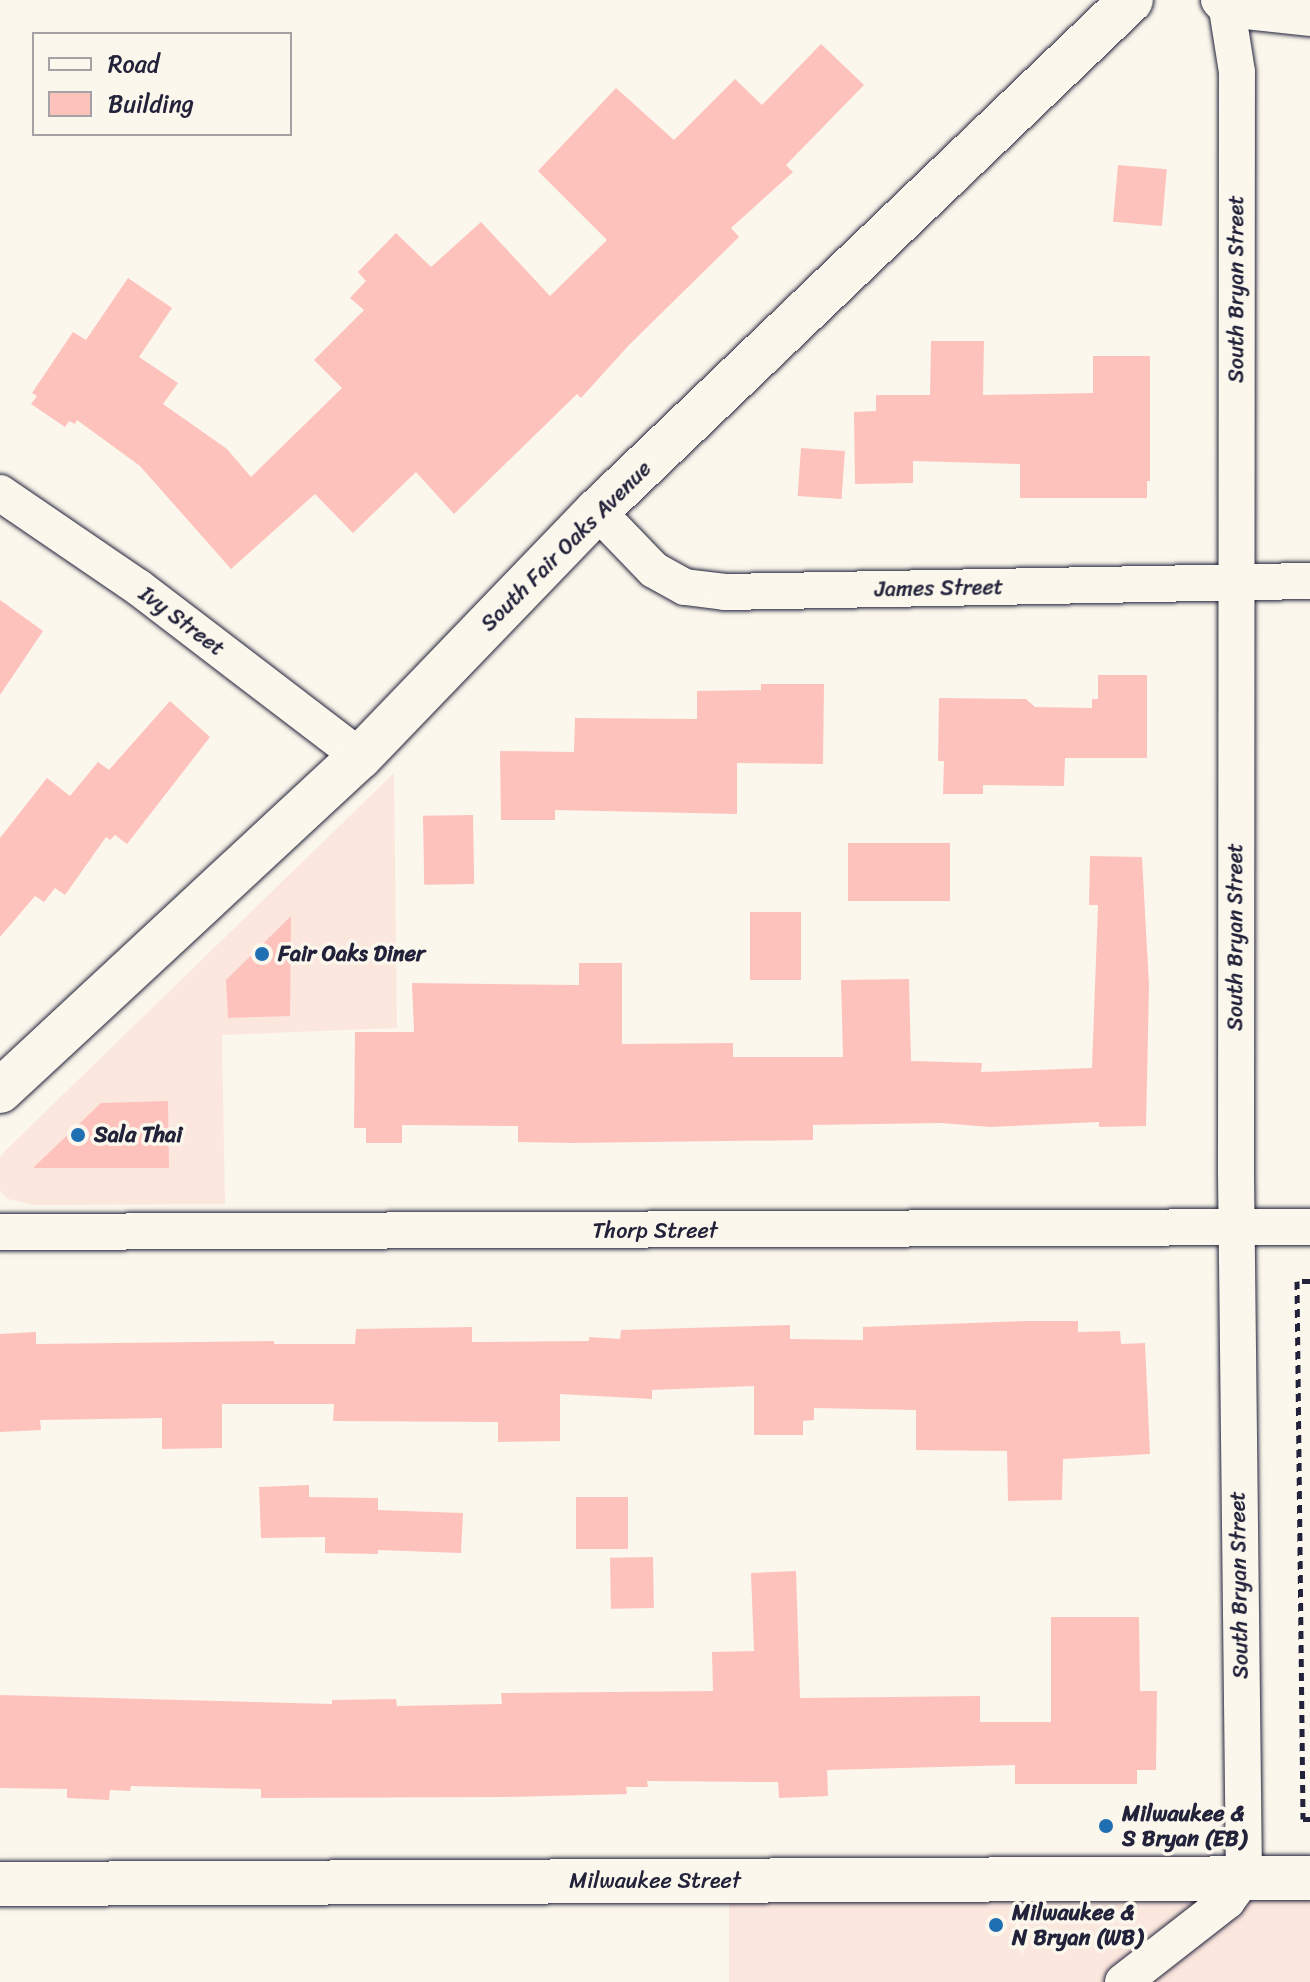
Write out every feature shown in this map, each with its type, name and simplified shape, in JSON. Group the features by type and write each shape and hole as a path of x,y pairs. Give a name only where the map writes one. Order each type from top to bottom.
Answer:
{"street":[{"name":"South Fair Oaks Avenue","path":"0,1091 360,757 597,511 1131,0"},
{"path":"1223,5 1310,18"},
{"name":"South Bryan Street","path":"1223,5 1237,72 1234,582 1244,1878"},
{"name":"Ivy Street","path":"0,493 138,587 360,757"},
{"name":"James Street","path":"597,511 654,570 685,587 725,592 1310,581"},
{"name":"Thorp Street","path":"0,1232 1310,1227"},
{"path":"1123,1982 1227,1901 1244,1878"},
{"name":"Milwaukee Street","path":"0,1884 1310,1878"}],"path":[{"path":"1310,1281 1297,1281 1303,1819 1310,1819"}],"shaded area":[{"path":"394,773 397,1028 222,1035 225,1204 34,1205 8,1199 0,1191 0,1158 4,1152"},
{"path":"729,1878 1310,1878 1310,1982 729,1982"}],"building":[{"path":"821,44 864,85 786,165 793,172 731,228 739,237 629,345 581,398 577,394 454,514 416,472 353,533 315,494 231,569 140,466 77,420 75,424 69,421 65,427 31,404 37,396 32,393 73,332 86,340 128,278 172,308 139,357 178,383 163,404 227,449 251,477 342,388 314,360 364,310 350,298 366,281 358,272 396,233 431,267 481,222 550,296 607,240 538,171 616,88 674,140 735,79 762,105"},
{"path":"1118,165 1167,169 1162,226 1113,222"},
{"path":"931,341 984,341 983,395 1093,393 1093,356 1150,356 1150,481 1147,481 1147,498 1020,498 1020,464 913,461 913,483 855,484 854,412 876,411 876,395 930,395"},
{"path":"801,448 845,451 842,499 798,496"},
{"path":"0,600 43,631 0,695"},
{"path":"1098,675 1147,675 1147,758 1065,758 1064,786 983,785 983,794 943,794 944,761 938,761 939,698 1026,699 1035,707 1092,708 1092,699 1098,699"},
{"path":"761,684 824,684 823,764 737,763 737,814 555,810 555,820 501,820 500,751 574,752 575,718 697,719 697,691 761,690"},
{"path":"170,701 210,737 127,844 115,835 110,840 106,837 65,895 55,888 44,902 35,896 0,937 0,838 47,778 70,796 98,762 109,770"},
{"path":"473,815 474,884 424,885 423,816"},
{"path":"848,843 950,843 950,901 848,901"},
{"path":"1090,856 1142,857 1149,986 1146,1126 1099,1127 1099,1122 990,1127 941,1123 813,1125 813,1140 571,1143 518,1142 518,1126 402,1125 402,1143 366,1143 366,1128 354,1128 355,1032 414,1032 412,983 579,985 579,963 622,963 622,1044 733,1043 733,1057 843,1057 841,980 909,979 911,1061 982,1063 981,1072 1092,1068 1098,905 1089,905"},
{"path":"750,912 801,912 801,980 750,980"},
{"path":"291,916 290,1016 228,1018 226,980"},
{"path":"168,1101 169,1168 33,1168 101,1103"},
{"path":"1078,1321 1078,1332 1120,1331 1121,1344 1145,1343 1150,1454 1063,1459 1062,1500 1008,1501 1007,1451 916,1450 916,1410 814,1408 814,1420 803,1421 803,1435 754,1435 754,1386 652,1390 652,1399 560,1394 560,1441 498,1442 498,1422 333,1421 334,1404 222,1404 222,1448 162,1449 162,1418 40,1420 41,1430 0,1432 0,1334 36,1332 36,1344 274,1341 274,1344 355,1344 356,1329 472,1327 472,1342 589,1341 589,1337 620,1339 621,1330 790,1325 790,1339 863,1340 863,1327"},
{"path":"309,1485 309,1497 378,1498 378,1510 463,1513 461,1553 378,1550 378,1554 325,1553 325,1537 261,1538 259,1487"},
{"path":"576,1497 628,1497 628,1549 576,1549"},
{"path":"653,1557 654,1608 611,1609 610,1558"},
{"path":"796,1571 800,1698 980,1696 980,1722 1051,1722 1051,1617 1139,1617 1140,1691 1157,1691 1156,1770 1137,1770 1137,1784 1015,1784 1015,1765 827,1770 828,1796 779,1798 778,1782 647,1781 648,1787 626,1787 627,1794 504,1797 261,1798 261,1789 131,1786 130,1791 110,1790 109,1800 67,1798 67,1789 0,1788 0,1695 332,1704 332,1700 396,1699 397,1706 502,1704 501,1693 713,1691 712,1652 754,1651 751,1573"}],"place":[{"name":"Fair Oaks Diner","path":"262,954"},
{"name":"Sala Thai","path":"78,1135"},
{"name":"Milwaukee & S Bryan (EB)","path":"1106,1826"},
{"name":"Milwaukee & N Bryan (WB)","path":"996,1925"}]}
